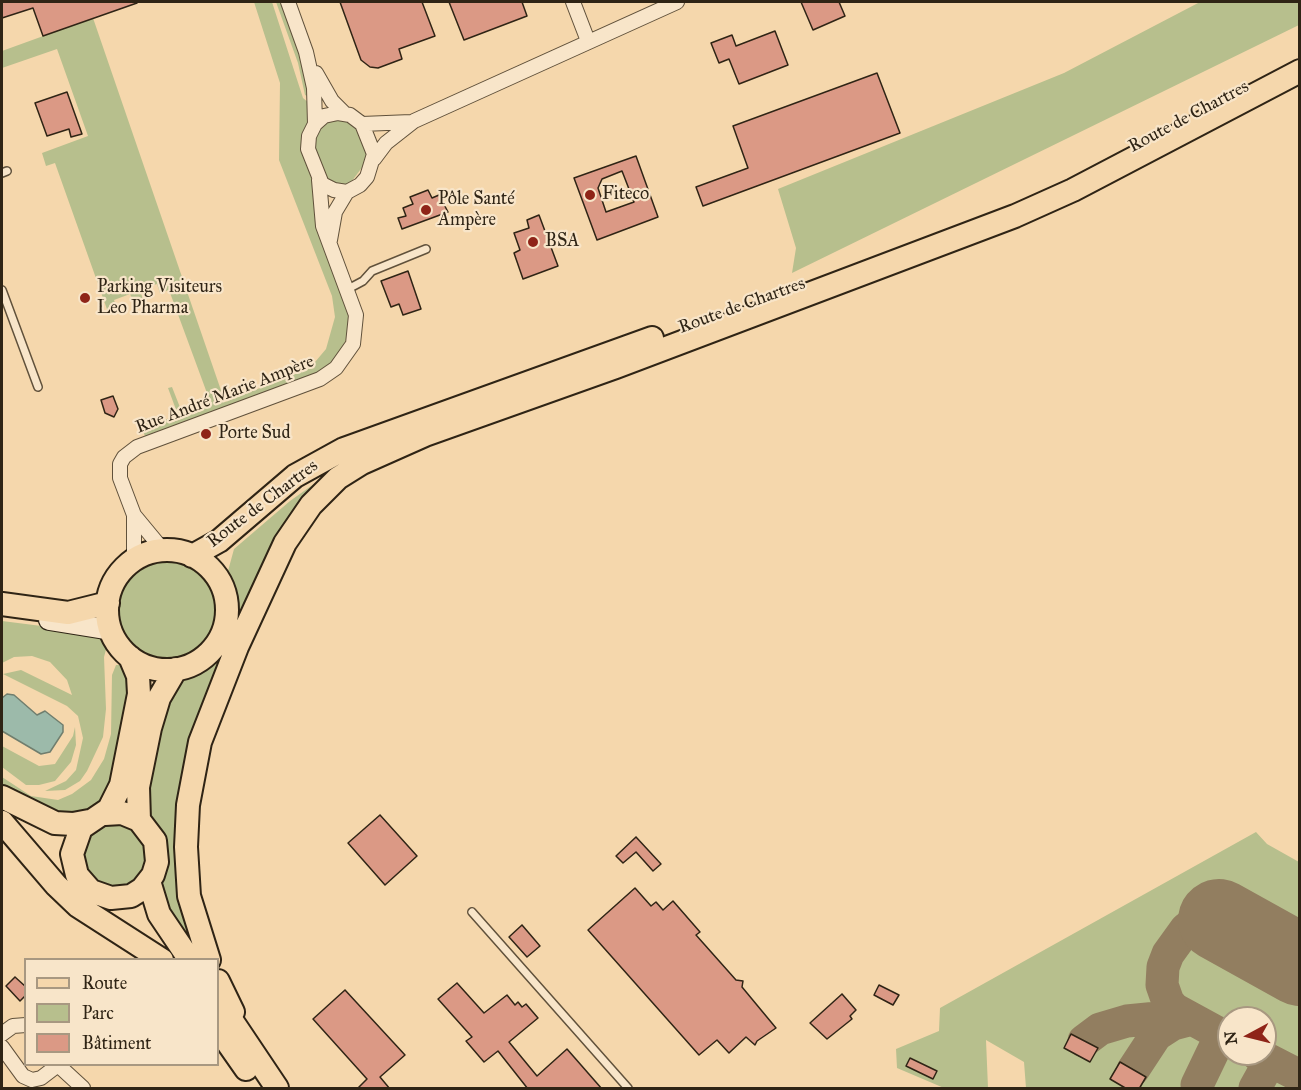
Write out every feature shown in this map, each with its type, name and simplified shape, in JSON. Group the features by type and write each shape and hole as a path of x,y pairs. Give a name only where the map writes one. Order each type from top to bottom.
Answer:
{"main road":[{"name":"Route de Chartres","path":"192,556 219,541 295,477 344,448 997,213 1084,172 1299,60"},
{"path":"208,958 189,896 186,847 188,805 200,742 237,647 285,543 311,505 349,470 425,435 616,367 1015,216 1073,190 1299,71"},
{"name":"Route de Chartres","path":"218,580 226,554 233,544 301,487 349,460 425,435"},
{"path":"163,550 192,556 207,566 218,580 226,607 221,636 202,658 176,669 147,667 130,657 119,645 111,630 108,603 116,579 134,560 163,550"},
{"path":"2,604 68,613 108,603"},
{"path":"2,615 85,624 111,630"},
{"path":"72,861 77,834 114,803 121,785 138,706 139,683 130,657"},
{"path":"139,820 138,787 150,728 162,691 176,669"},
{"path":"2,797 55,823 73,824 122,813 139,820 152,835 157,848 157,862 149,881 137,893 118,898"},
{"path":"2,808 56,840 72,861 76,875 85,887 97,895 118,898 146,912 177,958"},
{"path":"2,822 56,885 78,906 159,958"},
{"path":"149,881 159,914 189,958"},
{"path":"219,983 254,1053"},
{"path":"219,1001 277,1089"},
{"path":"219,1022 257,1085"},
{"path":"219,1030 257,1085"}],"street":[{"path":"288,2 306,52 316,99 315,124"},
{"path":"573,2 588,41"},
{"path":"330,242 335,212 347,192 364,181 374,159 386,143 414,121 677,2"},
{"path":"306,52 332,101 345,114 362,124 380,125 414,121"},
{"path":"345,114 327,114 315,124 309,136 308,148 319,180 330,189 347,192"},
{"path":"362,124 372,145 374,159"},
{"name":"Rue André Marie Ampère","path":"163,550 134,515 120,478 120,464 124,457 137,447 328,374 349,353 356,334 356,315 322,219 319,180"},
{"name":"Rue André Marie Ampère","path":"134,515 134,560"},
{"path":"2,1034 13,1026 24,1025"},
{"path":"2,1047 23,1076 32,1080 41,1078 57,1066"},
{"path":"59,1066 83,1089"}],"lane":[{"path":"348,289 363,281 372,271 426,249"},
{"path":"2,290 38,387"},
{"path":"472,912 628,1089"}],"green space":[{"path":"254,2 272,2 303,98 310,104 312,111 303,149 350,315 350,331 337,359 322,371 145,436 140,425 142,420 147,418 150,425 178,415 168,388 172,387 183,415 211,404 169,290 160,293 157,284 148,287 140,291 143,299 134,303 130,294 114,300 117,309 108,312 55,163 46,166 42,153 88,136 57,49 2,68 2,51 93,18 225,402 310,368 326,349 335,317 332,296 279,160 280,83"},
{"path":"276,2 282,2 304,63 309,97 305,95 298,63"},
{"path":"1200,2 1299,2 1299,25 792,273 796,248 778,189 1064,73"},
{"path":"346,119 355,125 369,158 349,185 333,184 324,176 313,146 316,132 328,120"},
{"path":"325,476 199,729 192,931 194,958 159,888 168,862 167,847 161,829 146,808 161,714 184,678 207,665 229,641 236,613 228,571 234,549 290,501"},
{"path":"167,557 187,561 204,573 216,590 220,610 216,630 204,647 187,659 167,663 147,659 130,647 118,630 114,610 118,590 130,573 147,561"},
{"path":"2,621 97,633 107,646 104,657 106,709 103,737 80,781 65,790 45,791 66,781 76,770 83,738 78,716 67,706 3,674 21,670 72,695 67,680 50,662 32,656 14,657 2,663"},
{"path":"116,665 123,665 130,689 116,773 102,802 72,818 2,792 2,777 31,796 58,800 72,794 91,780 104,759 111,734 112,675"},
{"path":"75,727 76,745 71,762 55,781 26,785 2,767 2,746 39,766 55,764 73,736"},
{"path":"124,823 143,836 148,865 130,886 102,887 83,867 84,840 101,824"},
{"path":"1256,832 1267,844 1299,862 1299,1088 1026,1088 1024,1062 986,1040 988,1088 944,1088 897,1068 896,1049 939,1031 940,1008"}],"shaded area":[{"path":"7,694 14,695 37,715 45,711 63,725 63,732 50,752 41,754 2,731 2,698"}],"building":[{"path":"2,2 137,3 43,36 33,8 2,18"},
{"path":"340,2 422,2 435,36 399,49 402,59 378,68 370,67 361,60"},
{"path":"449,2 522,2 527,16 464,40"},
{"path":"801,2 839,2 845,16 813,30"},
{"path":"775,31 788,65 739,84 729,59 719,63 711,43 732,35 736,46"},
{"path":"877,73 900,133 703,206 696,187 748,168 733,126"},
{"path":"67,92 82,134 71,137 69,129 47,136 35,103"},
{"name":"Fiteco","path":"636,156 658,217 597,240 574,178","holes":["622,171 634,202 606,212 598,188 602,179"]},
{"name":"Pôle Santé Ampère","path":"428,190 432,198 439,195 448,212 402,229 398,218 406,216 403,208 413,204 410,197"},
{"name":"BSA","path":"539,215 558,266 523,279 514,253 520,250 514,233 529,228 527,220"},
{"path":"408,271 421,309 403,315 399,304 391,307 381,281"},
{"path":"113,396 118,409 114,417 105,413 101,400"},
{"path":"380,815 417,856 385,885 348,843"},
{"path":"636,837 661,864 653,871 636,852 623,863 616,856"},
{"path":"635,888 651,906 656,902 663,910 673,901 700,932 696,935 736,980 743,981 742,987 776,1028 757,1041 755,1045 746,1037 729,1053 717,1040 699,1055 588,930"},
{"path":"522,925 540,946 527,957 509,937"},
{"path":"15,977 24,985 24,997 20,1001 6,986"},
{"path":"457,983 484,1013 507,995 515,1005 518,1002 522,1007 526,1004 538,1018 509,1042 537,1076 567,1049 602,1089 528,1089 498,1051 484,1062 466,1041 472,1037 438,999"},
{"path":"879,985 899,995 893,1005 874,995"},
{"path":"345,990 405,1055 380,1077 390,1089 357,1089 367,1079 313,1019"},
{"path":"842,994 856,1010 850,1016 852,1019 827,1039 810,1023"},
{"path":"1071,1034 1098,1048 1090,1062 1064,1048"},
{"path":"910,1058 937,1071 933,1079 906,1066"},
{"path":"1120,1062 1146,1077 1139,1089 1127,1089 1110,1079"}],"taxiway":[{"path":"1217,1032 1174,1009 1168,1002 1162,985 1163,967 1168,954 1186,929 1202,917 1219,920"},
{"path":"1084,1041 1100,1029 1127,1021 1168,1017 1189,1019"},
{"path":"1133,1070 1156,1035 1173,1024 1188,1020"},
{"path":"1197,1085 1217,1043"},
{"path":"1277,1064 1300,1076"},
{"path":"1255,1088 1267,1066"}],"runway":[{"path":"1219,920 1300,965"}],"place":[{"name":"Fiteco","path":"590,195"},
{"name":"Pôle Santé Ampère","path":"426,210"},
{"name":"BSA","path":"533,242"},
{"name":"Parking Visiteurs Leo Pharma","path":"85,298"},
{"name":"Porte Sud","path":"206,434"}]}
